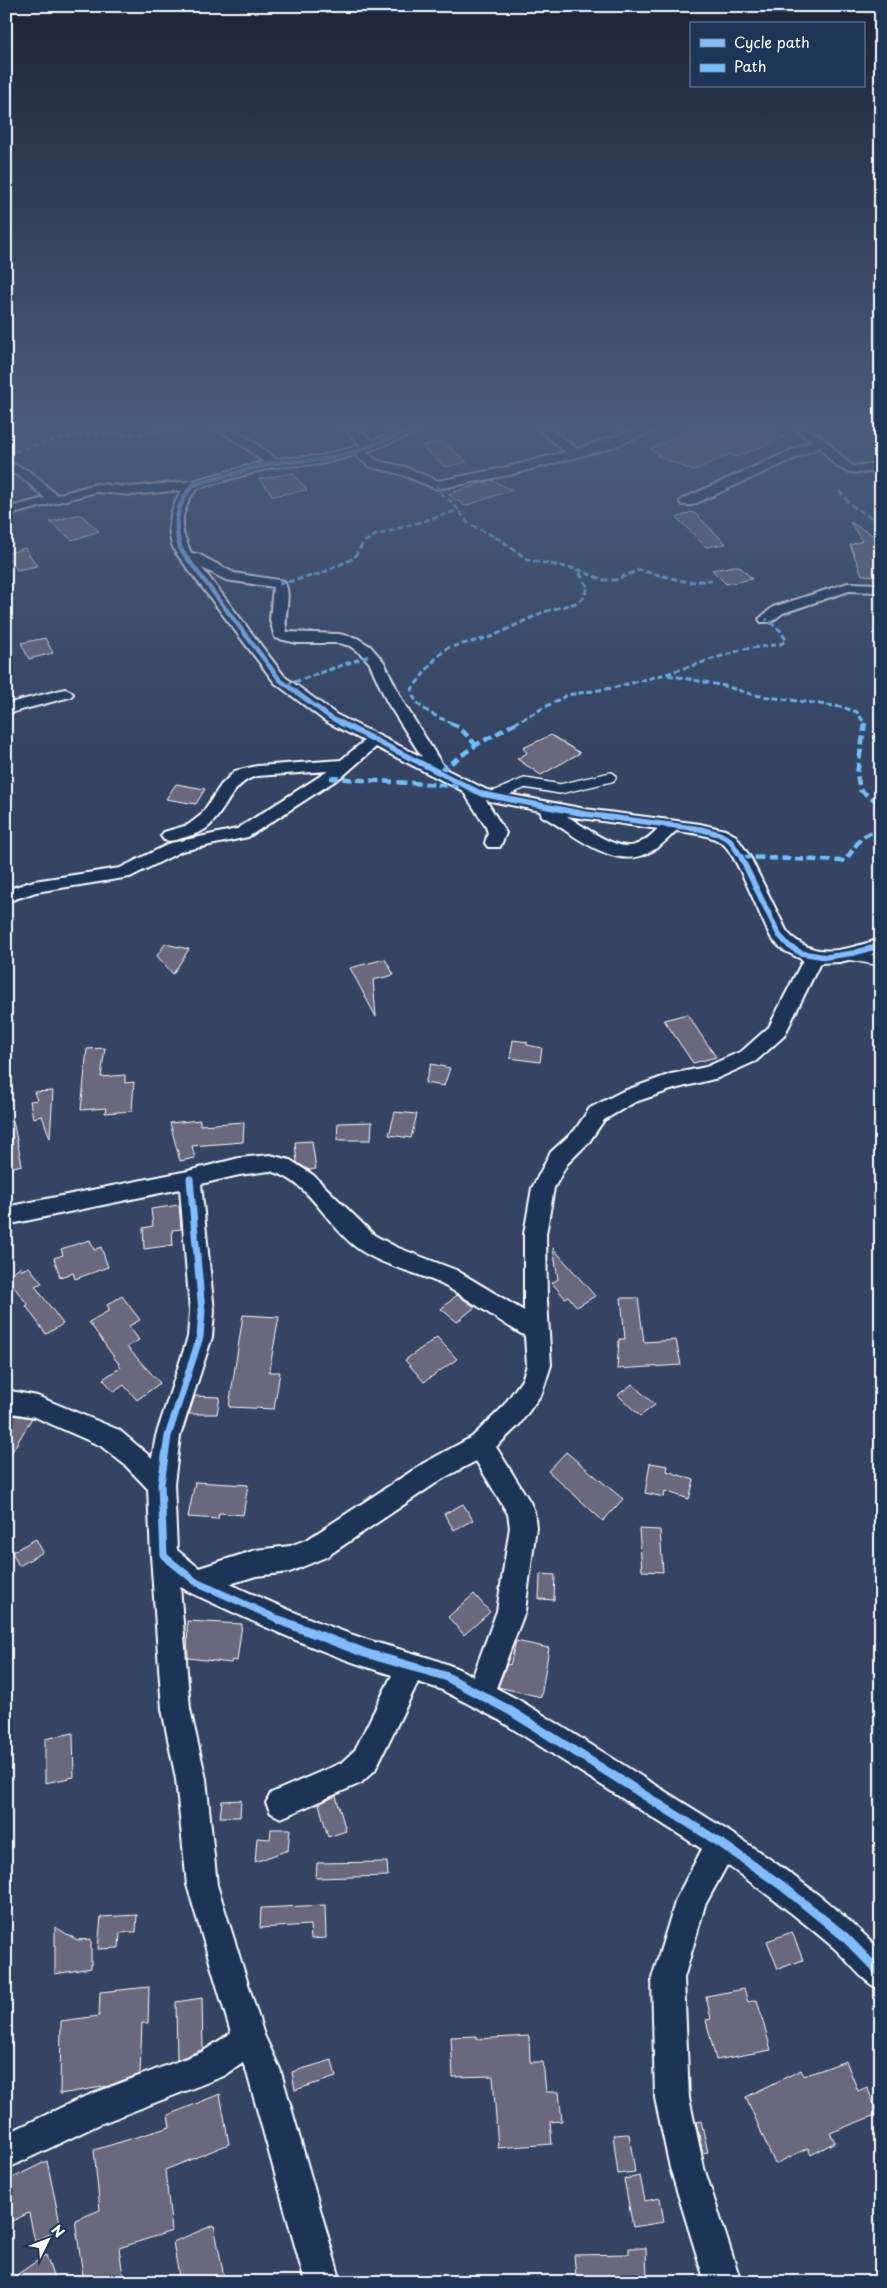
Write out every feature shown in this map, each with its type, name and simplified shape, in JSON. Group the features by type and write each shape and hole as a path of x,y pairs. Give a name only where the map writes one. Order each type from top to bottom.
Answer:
{"street":[{"path":"176,535 181,550 280,680 331,718 437,770 471,790 530,803 671,827 700,829 719,834 730,840 741,857 779,935 794,951 813,958 848,955 881,945"},
{"path":"181,550 220,573 231,577 279,584 282,592 277,609 277,628 280,635 302,640 343,639 354,642 367,652 376,663 394,701 427,750 437,770"},
{"path":"766,619 778,610 848,587 881,588"},
{"path":"6,709 65,694"},
{"path":"6,896 34,887 124,873 177,847 242,833 348,765 374,740"},
{"path":"150,861 152,846 159,841 194,829 207,819 227,789 241,775 257,771 348,765"},
{"path":"471,790 495,827 496,837 494,843"},
{"path":"530,803 553,814 601,843 627,852 640,850 671,827"},
{"path":"196,1582 256,1563 290,1558 317,1548 424,1476 481,1445 510,1417 533,1385 539,1365 536,1330 535,1234 543,1188 559,1158 582,1136 597,1114 628,1097 671,1082 711,1074 749,1056 776,1031 813,958"},
{"path":"6,1216 66,1201 190,1179 222,1170 271,1163 287,1168 304,1180 356,1234 372,1247 447,1276 536,1330"},
{"path":"190,1179 202,1311 200,1337 168,1436 161,1484 164,1556 176,1709 191,1779 202,1885 249,2040 263,2069 323,2282"},
{"path":"6,1401 37,1407 110,1438 134,1457 161,1484"},
{"path":"480,1694 511,1611 523,1527 521,1511 496,1473 481,1445"},
{"path":"164,1556 196,1582 289,1624 365,1653 445,1676 509,1710 586,1756 722,1844 781,1885 838,1931 881,1974"},
{"path":"281,1803 352,1773 365,1760 378,1739 411,1666"},
{"path":"722,1844 691,1899 668,1978 672,2098 687,2168 723,2282"},
{"path":"6,2152 91,2111 212,2064 249,2040"}],"lane":[{"path":"492,796 524,783 560,789 611,777"},
{"path":"848,955 881,961"}],"building":[{"path":"66,535 88,535 72,540"},
{"path":"694,535 717,535 726,544 706,547"},
{"path":"858,535 872,535 881,540 881,549 876,551 881,565 881,576 862,575 850,545 862,541"},
{"path":"25,548 37,566 17,570 6,554"},
{"path":"739,566 752,579 726,584 712,570"},
{"path":"45,638 53,653 29,659 21,643"},
{"path":"551,735 580,753 541,775 517,759 527,753 523,748"},
{"path":"176,784 205,789 196,804 166,799"},
{"path":"165,944 189,949 173,974 157,956"},
{"path":"385,959 394,975 373,980 376,1017 350,968"},
{"path":"687,1014 716,1057 693,1063 664,1020"},
{"path":"513,1040 527,1042 527,1045 542,1048 540,1062 510,1058"},
{"path":"105,1048 101,1077 125,1075 125,1083 134,1082 132,1111 105,1113 106,1108 81,1110 87,1049"},
{"path":"431,1064 450,1068 444,1086 425,1083"},
{"path":"53,1091 50,1138 42,1116 33,1118 30,1101 37,1100 34,1092"},
{"path":"395,1112 417,1114 411,1138 389,1135"},
{"path":"200,1120 200,1125 244,1122 243,1142 192,1146 195,1158 180,1161 170,1123"},
{"path":"13,1121 22,1165 6,1169 6,1122"},
{"path":"372,1122 371,1140 337,1140 338,1123"},
{"path":"312,1141 316,1169 309,1170 297,1163 295,1142"},
{"path":"179,1205 181,1229 172,1230 173,1245 144,1249 143,1228 153,1226 151,1209"},
{"path":"90,1240 94,1250 101,1247 108,1267 75,1279 73,1273 60,1277 54,1258 63,1255 61,1249"},
{"path":"553,1248 595,1296 577,1307 568,1296 565,1298 552,1283 558,1279"},
{"path":"20,1267 22,1270 29,1267 42,1283 35,1286 63,1324 46,1334 26,1306 28,1305 6,1277"},
{"path":"457,1295 475,1307 457,1322 441,1309"},
{"path":"122,1296 140,1320 129,1326 139,1340 127,1347 160,1383 137,1400 124,1385 114,1392 103,1379 121,1367 89,1322 110,1310 107,1305"},
{"path":"621,1298 638,1298 644,1342 676,1340 681,1365 617,1369 619,1339 625,1339"},
{"path":"243,1315 279,1317 269,1372 280,1372 274,1409 229,1407"},
{"path":"437,1337 457,1359 424,1382 405,1360"},
{"path":"632,1384 655,1405 640,1416 618,1395"},
{"path":"195,1396 220,1397 217,1414 189,1414"},
{"path":"6,1414 32,1418 6,1462"},
{"path":"566,1452 623,1499 603,1521 548,1471"},
{"path":"650,1463 668,1466 667,1471 694,1480 689,1499 665,1491 664,1497 645,1493"},
{"path":"195,1482 248,1485 243,1515 219,1513 218,1519 188,1517"},
{"path":"463,1504 473,1520 454,1530 444,1514"},
{"path":"639,1529 660,1530 663,1572 642,1571"},
{"path":"36,1539 43,1552 19,1566 12,1552"},
{"path":"540,1574 555,1575 554,1600 539,1599"},
{"path":"474,1594 490,1612 464,1635 448,1617"},
{"path":"187,1621 242,1624 237,1661 232,1660 231,1663 188,1658"},
{"path":"516,1641 549,1648 541,1697 498,1687 507,1664 510,1665"},
{"path":"73,1733 74,1777 45,1783 45,1739"},
{"path":"336,1796 346,1831 328,1837 319,1804"},
{"path":"241,1800 240,1817 220,1817 222,1801"},
{"path":"271,1829 290,1829 288,1850 255,1862 257,1838 270,1839"},
{"path":"387,1862 388,1876 316,1878 317,1863"},
{"path":"325,1905 326,1938 311,1939 310,1925 260,1928 261,1908"},
{"path":"137,1915 136,1932 120,1933 119,1948 98,1949 101,1917"},
{"path":"55,1927 77,1940 91,1939 91,1968 55,1974"},
{"path":"792,1932 803,1960 778,1969 767,1941"},
{"path":"149,1987 148,2023 142,2023 140,2074 108,2086 60,2094 61,2021 99,2016 100,1992"},
{"path":"744,1989 748,2002 757,2000 771,2050 716,2060 706,2020 711,2019 706,1996"},
{"path":"202,1998 203,2049 177,2060 176,2002"},
{"path":"477,2036 477,2039 529,2036 530,2062 543,2062 546,2092 559,2092 562,2121 550,2122 552,2144 498,2148 493,2076 453,2077 451,2037"},
{"path":"332,2060 336,2077 295,2090 292,2072"},
{"path":"846,2061 858,2091 867,2087 878,2114 830,2133 835,2142 811,2155 808,2148 775,2164 746,2097 801,2070 804,2076"},
{"path":"220,2094 229,2144 165,2170 172,2231 119,2248 124,2282 84,2282 75,2220 100,2210 94,2150 170,2127 168,2115"},
{"path":"701,2121 708,2152 703,2153 696,2122"},
{"path":"629,2134 635,2172 618,2174 613,2135"},
{"path":"47,2161 61,2228 35,2242 29,2213 6,2224 6,2181"},
{"path":"640,2176 645,2201 660,2198 664,2222 633,2227 624,2179"},
{"path":"214,2225 225,2282 180,2282 173,2242"},
{"path":"629,2248 646,2248 647,2282 590,2282 590,2276 576,2276 574,2255 629,2254"},
{"path":"46,2255 55,2282 6,2282"}],"marked path":[{"path":"279,584 320,574 354,558 364,542 378,535"},
{"path":"491,535 501,540 528,560 577,569 604,580 615,580 639,570 688,582 712,580"},
{"path":"476,745 459,727 426,711 412,694 412,689 436,658 447,648 491,637 543,612 576,603 583,598 588,587 577,569"},
{"path":"440,771 476,745 567,695 612,688 666,674 744,649 781,644 786,640 780,630 766,619"},
{"path":"286,685 371,655"},
{"path":"668,675 725,686 754,695 842,707 857,712 865,723 857,774 860,790 881,804"},
{"path":"330,778 459,786"},
{"path":"741,857 845,861 861,838 881,827"}],"cycle path":[{"path":"177,535 181,550 280,680 331,718 482,794 585,814 700,829 719,834 730,840 741,857 779,935 789,946 801,953 826,957 854,953 881,945"},
{"path":"190,1179 202,1311 200,1337 168,1436 161,1484 164,1556 196,1582 289,1624 365,1653 445,1676 509,1710 722,1844 781,1885 845,1937 881,1974"}]}
